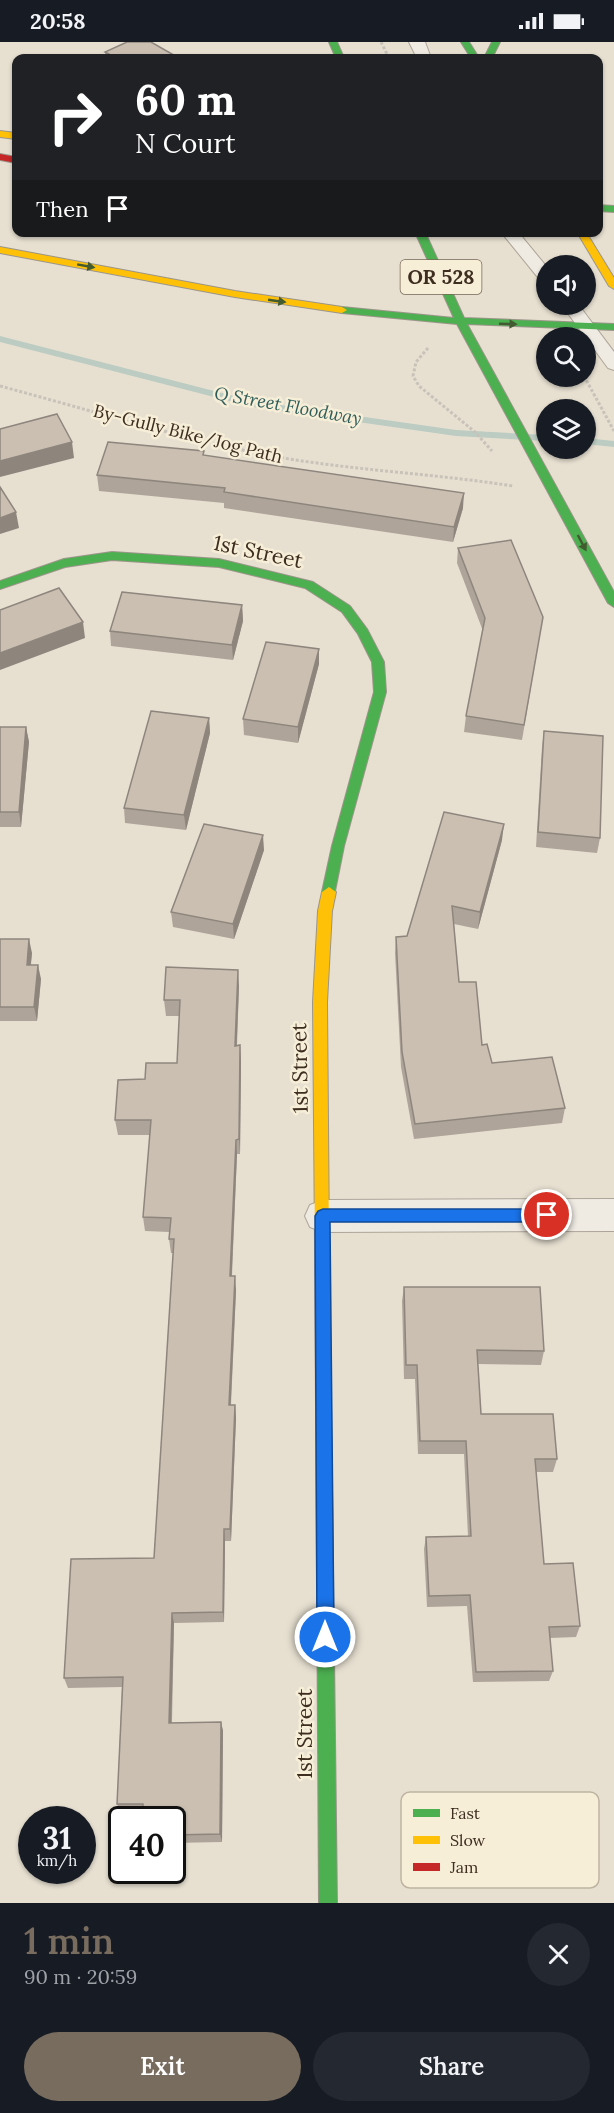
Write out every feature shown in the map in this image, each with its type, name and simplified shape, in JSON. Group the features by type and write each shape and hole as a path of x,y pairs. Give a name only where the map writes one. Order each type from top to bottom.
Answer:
{"main road":[{"name":"OR 528","path":"422,237 461,322 614,603"},
{"path":"584,237 614,286"},
{"path":"0,250 267,299 377,315 461,322 599,326"},
{"name":"1st Street","path":"0,585 64,564 112,556 219,563 309,585 346,609 363,632 378,662 380,692 338,846 325,911 320,1002 328,1903"}],"street":[{"path":"323,1216 614,1215"}],"lane":[{"path":"513,237 536,264"},
{"path":"534,237 547,255"},
{"path":"584,315 599,326 614,343"},
{"path":"599,326 614,364"}],"path":[{"name":"By-Gully Bike/Jog Path","path":"0,386 247,451 357,470 468,479 512,486 519,484"},
{"path":"590,387 614,430"},
{"path":"423,391 475,432 497,457"}],"building":[{"path":"127,42 151,42 172,54 109,54 105,52"},
{"path":"57,414 72,442 0,461 0,429"},
{"path":"108,442 204,451 203,455 464,493 454,527 224,492 225,488 97,475"},
{"path":"0,487 16,512 0,518"},
{"path":"511,540 543,617 524,725 466,716 485,618 458,548"},
{"path":"59,588 83,622 0,653 0,610"},
{"path":"122,592 242,605 232,645 110,631"},
{"path":"266,642 319,649 298,727 243,719"},
{"path":"151,711 209,718 184,815 124,808"},
{"path":"0,727 26,727 19,812 0,812"},
{"path":"544,731 603,736 600,838 538,832"},
{"path":"444,812 504,824 480,912 452,906 459,982 476,982 482,1045 487,1044 492,1063 552,1057 565,1108 415,1124 402,1052 396,937 407,936"},
{"path":"204,824 263,835 233,924 171,912"},
{"path":"0,939 29,939 27,965 38,965 34,1007 0,1007"},
{"path":"166,967 238,970 235,1046 240,1045 239,1139 236,1140 230,1276 235,1276 229,1405 235,1405 230,1529 224,1529 223,1612 172,1613 169,1723 221,1722 220,1834 186,1835 186,1806 117,1804 123,1677 64,1678 71,1559 154,1558 174,1239 169,1239 171,1218 143,1217 151,1120 115,1120 118,1080 145,1079 146,1063 177,1063 180,1000 164,1000"},
{"path":"404,1287 540,1287 544,1351 477,1350 481,1414 553,1414 557,1459 535,1459 544,1564 573,1563 580,1626 549,1627 553,1671 476,1672 470,1595 429,1596 426,1537 471,1536 466,1441 420,1441 417,1365 406,1365"}],"waterway":[{"name":"Q Street Floodway","path":"0,339 253,404 456,433 536,437"},
{"name":"Q Street Floodway","path":"596,442 614,444"}],"traffic: fast":[{"path":"333,42 338,54"},
{"path":"465,42 472,54"},
{"path":"490,54 496,42"},
{"path":"603,208 614,209"},
{"path":"422,237 461,322 614,603"},
{"path":"342,310 436,320 614,327"},
{"path":"0,585 64,563 112,556 219,563 309,585 346,609 363,632 378,662 380,692 338,846 329,892"},
{"path":"322,1242 328,1903"}],"traffic: slow":[{"path":"0,134 12,136"},
{"path":"584,237 614,286"},
{"path":"0,250 235,294 342,310"},
{"path":"322,1242 320,1002 325,911 329,892"}],"traffic: jam":[{"path":"0,157 12,159"}],"route":[{"path":"325,1637 323,1216 547,1215"}]}
